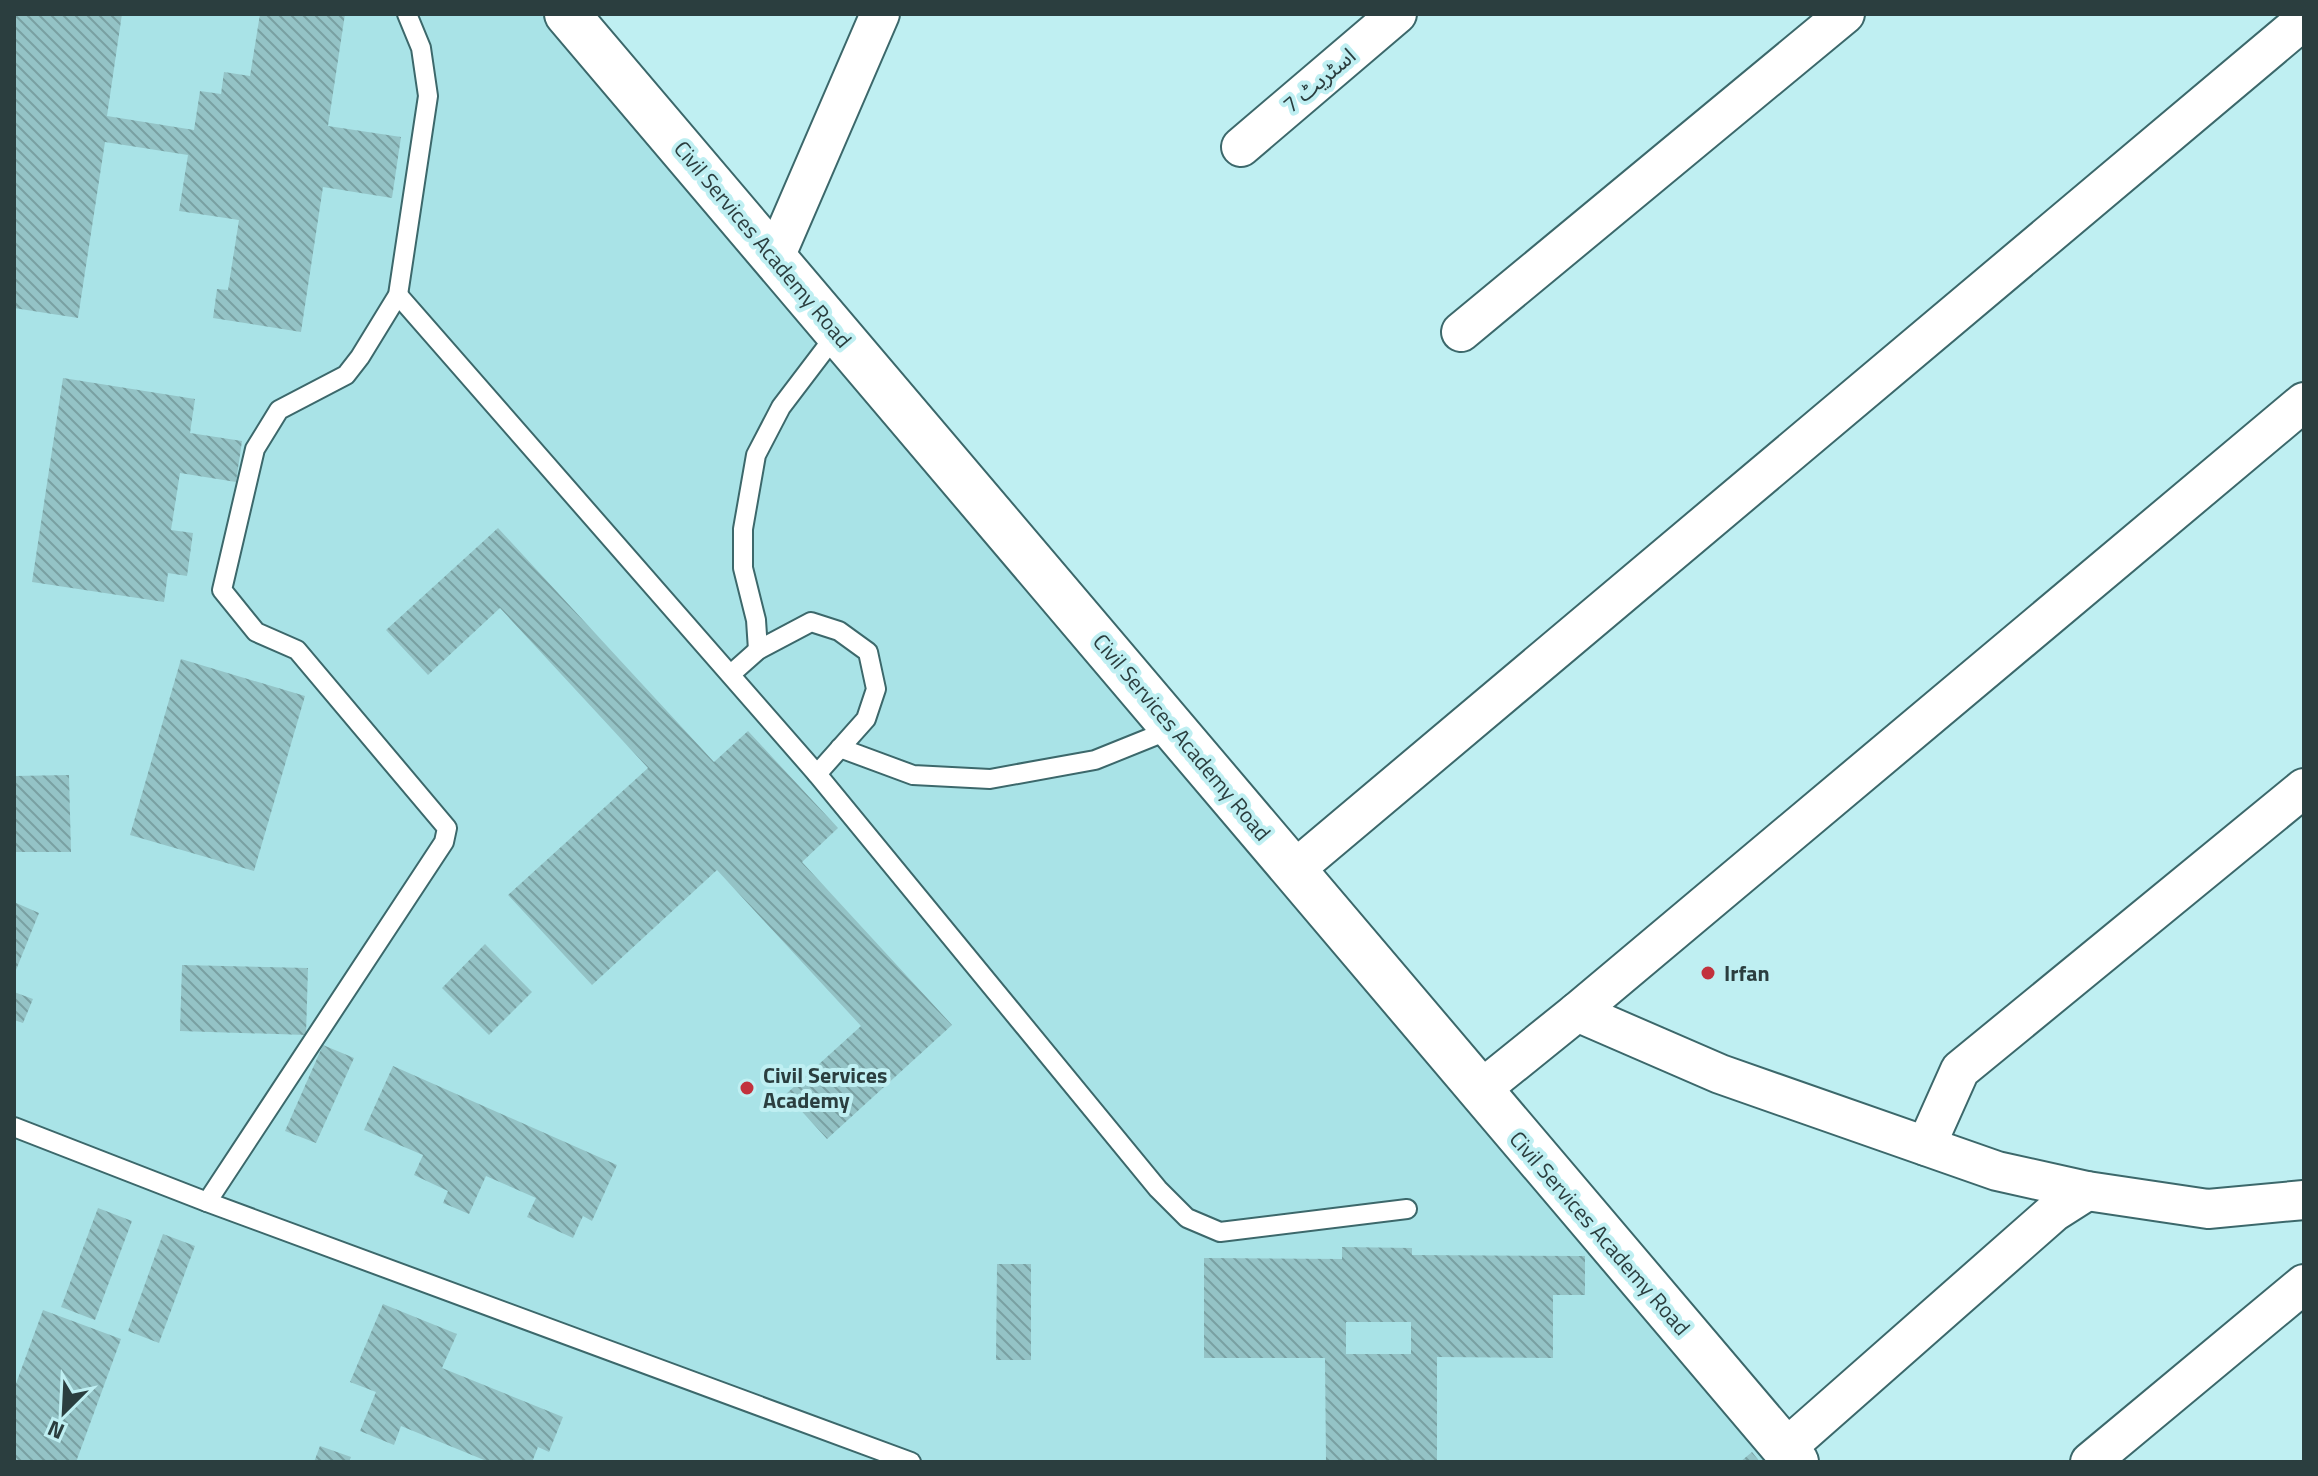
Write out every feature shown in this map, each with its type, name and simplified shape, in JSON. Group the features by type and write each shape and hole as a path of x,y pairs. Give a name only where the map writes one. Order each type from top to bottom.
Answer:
{"street":[{"name":"Civil Services Academy Road","path":"567,14 1791,1456"},
{"path":"775,257 880,14"},
{"name":"اسٹریٹ 7","path":"1241,147 1397,14"},
{"path":"1461,332 1845,14"},
{"path":"1294,870 2304,20"},
{"path":"1479,1091 2304,402"},
{"path":"1926,1146 1960,1070 2304,788"},
{"path":"1577,1012 1720,1074 1997,1171 2087,1191 2208,1209 2304,1200"},
{"path":"1791,1456 2054,1212 2087,1191"},
{"path":"2090,1462 2304,1284"}],"lane":[{"path":"207,1202 444,842 447,828 297,650 256,632 222,590 255,449 279,410 346,375 398,295 428,96 421,48 407,14"},
{"path":"398,295 817,774 1158,1189 1187,1218 1220,1232 1407,1209"},
{"path":"758,650 756,620 743,568 743,529 756,455 781,407 838,332"},
{"path":"731,674 758,650 811,622 839,631 868,652 876,689 866,719 817,774"},
{"path":"840,748 913,775 990,779 1095,760 1175,728"},
{"path":"14,1127 207,1202 911,1462"}],"shaded area":[{"name":"Civil Services Academy","path":"14,14 565,14 1796,1462 14,1462"}],"building":[{"path":"14,14 122,14 107,116 194,130 200,91 221,94 224,72 250,76 260,14 345,14 328,126 401,137 392,198 323,187 301,332 213,318 217,289 228,290 239,220 179,211 188,155 105,142 78,318 14,308"},
{"path":"63,378 195,399 190,433 242,441 236,482 180,473 171,530 193,533 187,576 168,573 164,602 32,582"},
{"path":"498,528 714,762 748,731 838,828 802,862 952,1025 827,1139 786,1094 861,1026 717,870 592,985 508,895 648,768 500,608 428,675 386,630"},
{"path":"181,659 305,696 254,871 130,835"},
{"path":"69,775 71,852 14,852 14,776"},
{"path":"14,902 39,913 14,975"},
{"path":"485,944 532,992 489,1035 442,988"},
{"path":"182,965 308,968 306,1035 180,1031"},
{"path":"14,992 33,999 23,1023 14,1020"},
{"path":"323,1045 354,1058 316,1143 285,1131"},
{"path":"393,1066 617,1165 592,1221 583,1216 573,1238 527,1217 536,1198 486,1176 469,1214 443,1203 448,1191 414,1175 423,1155 364,1130"},
{"path":"98,1208 132,1221 95,1320 61,1307"},
{"path":"163,1234 195,1246 159,1343 128,1331"},
{"path":"1342,1247 1412,1248 1412,1255 1585,1256 1585,1295 1553,1295 1553,1358 1437,1357 1437,1462 1326,1462 1325,1358 1204,1358 1204,1258 1342,1259","holes":["1346,1322 1411,1322 1411,1354 1346,1354"]},
{"path":"997,1264 1031,1264 1031,1360 996,1360"},
{"path":"383,1304 457,1334 442,1368 563,1417 549,1452 538,1447 532,1462 489,1462 401,1426 394,1445 360,1431 376,1392 350,1382"},
{"path":"43,1310 121,1339 76,1462 14,1462 14,1389"},
{"path":"320,1446 351,1457 349,1462 314,1462"},
{"path":"1752,1452 1760,1462 1740,1462"}],"place":[{"name":"Irfan","path":"1708,973"},
{"name":"Civil Services Academy","path":"747,1088"}]}
